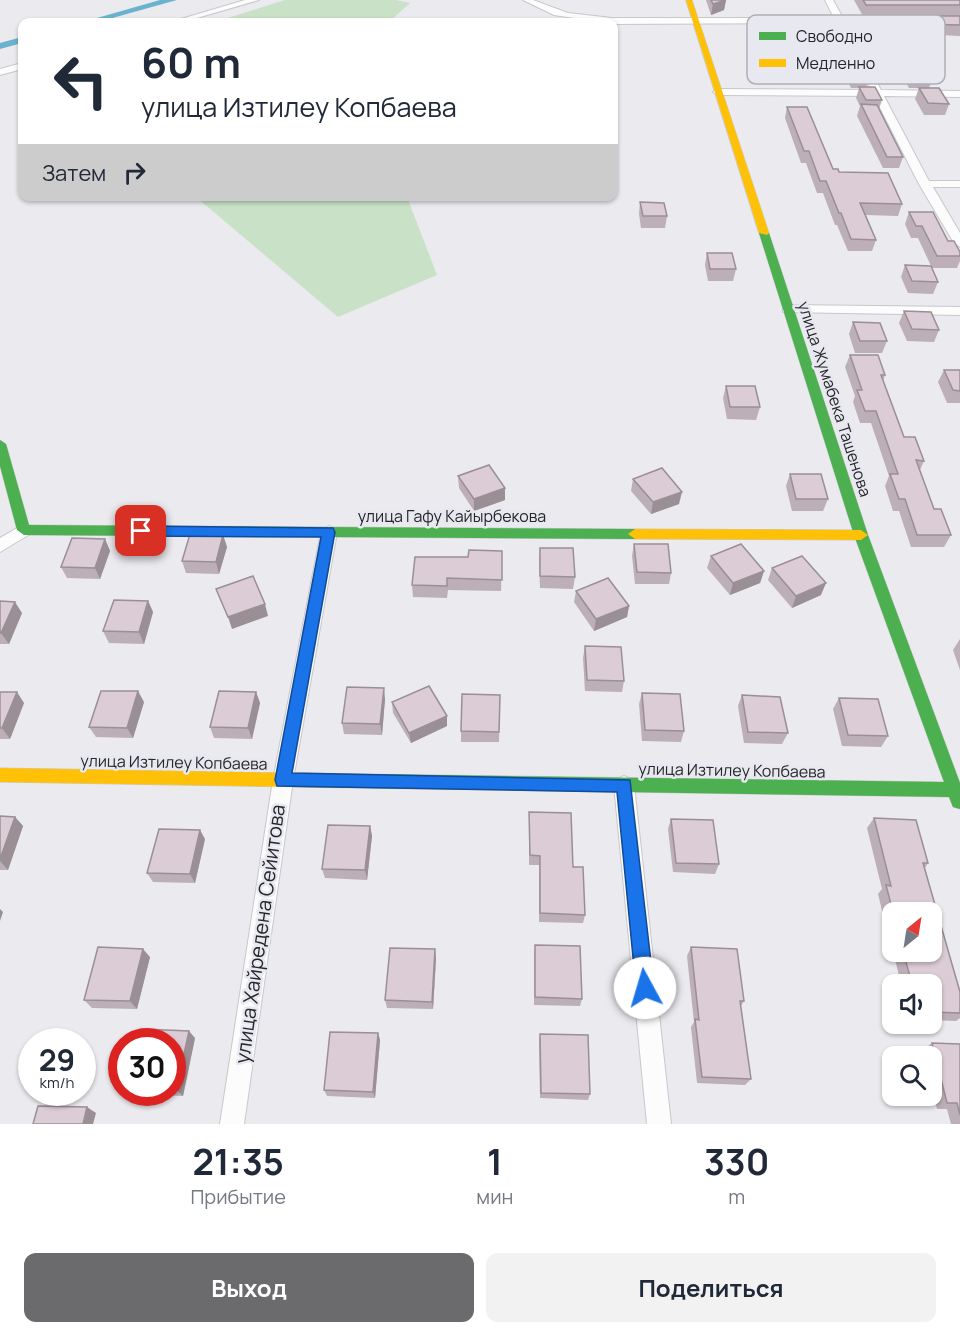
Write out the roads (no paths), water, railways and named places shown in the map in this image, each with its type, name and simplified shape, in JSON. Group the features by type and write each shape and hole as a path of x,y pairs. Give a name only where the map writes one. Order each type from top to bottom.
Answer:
{"street":[{"path":"190,18 255,0"},
{"path":"527,0 538,7 568,17 579,18"},
{"name":"улица Жумабека Ташенова","path":"689,0 861,535 958,790 960,805"},
{"path":"829,0 836,15"},
{"path":"618,21 747,21"},
{"path":"0,72 18,67"},
{"path":"873,84 925,184 960,243"},
{"path":"718,92 960,94"},
{"path":"925,184 960,184"},
{"path":"788,309 960,311"},
{"path":"0,444 24,530 0,546"},
{"name":"улица Гафу Кайырбекова","path":"24,530 861,535"},
{"name":"улица Хайредена Сейитова","path":"232,1124 283,780 329,532"},
{"name":"улица Изтилеу Копбаева","path":"0,775 958,790"},
{"path":"624,785 659,1124"}],"waterway":[{"path":"103,18 172,0"},
{"path":"0,46 18,41"}]}
